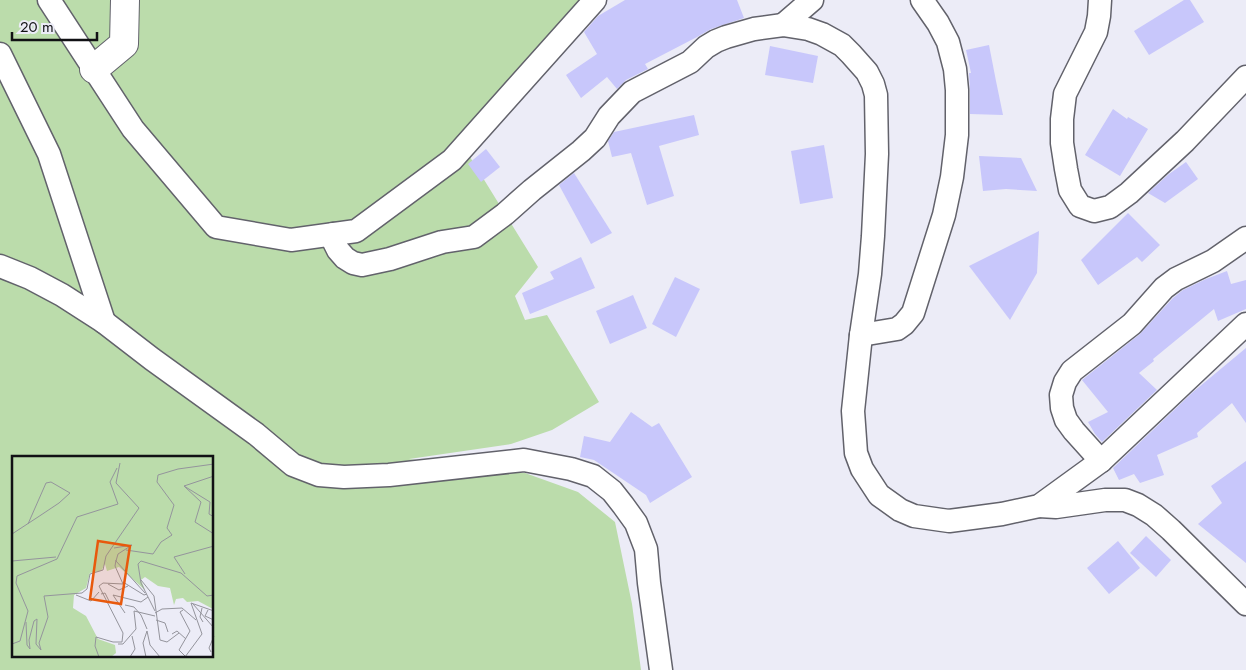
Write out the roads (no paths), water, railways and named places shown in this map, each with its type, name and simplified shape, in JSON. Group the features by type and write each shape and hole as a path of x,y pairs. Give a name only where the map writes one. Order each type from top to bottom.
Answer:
{"street":[{"path":"49,0 133,129 216,227 291,240 356,231 452,160 596,0"},
{"path":"94,69 124,44 125,0"},
{"path":"783,25 812,0"},
{"path":"861,335 897,329 913,313 944,215 952,177 957,135 955,69 948,42 922,0"},
{"path":"1100,0 1096,32 1065,94 1062,118 1062,143 1070,190 1080,206 1094,210 1110,207 1129,193 1185,141 1246,77"},
{"path":"333,234 332,238 338,250 345,258 353,263 362,265 390,259 442,242 474,237 581,151 595,138 609,116 632,92 690,62 706,47 716,41 754,29 783,25 808,29 822,34 842,45 868,72 876,95 878,154 873,236 853,411 856,453 862,469 879,495 900,510 914,516 949,521 1002,514 1039,506 1056,507 1104,500 1125,500 1154,514 1246,604"},
{"path":"0,54 49,154 104,322"},
{"path":"1101,460 1074,431 1066,420 1062,408 1061,395 1065,382 1072,371 1132,324 1164,288 1176,279 1213,261 1246,238"},
{"path":"0,266 30,278 62,295 104,322 256,434 293,465 319,475 344,477 389,475 524,460 571,469 592,476 612,491 623,505 636,523 646,549 661,670"},
{"path":"1039,506 1101,460 1246,324"}]}
